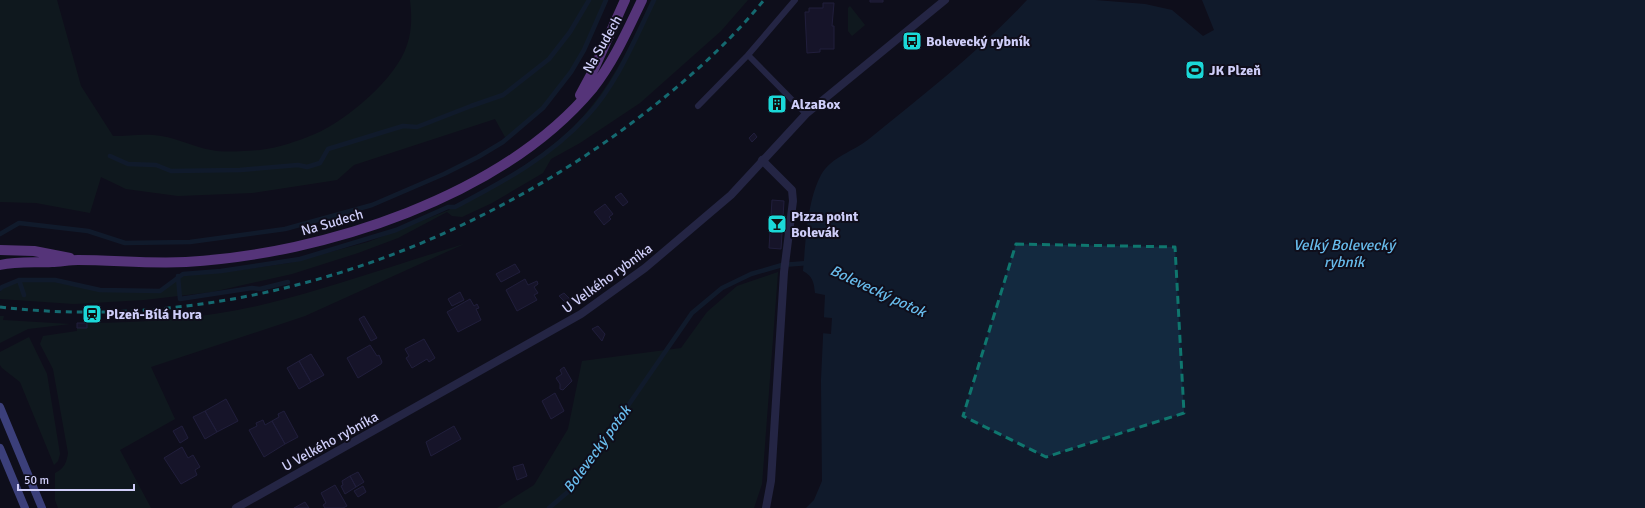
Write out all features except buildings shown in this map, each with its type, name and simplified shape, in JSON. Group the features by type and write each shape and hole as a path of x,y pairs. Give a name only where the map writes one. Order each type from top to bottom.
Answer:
{"main road":[{"name":"Na Sudech","path":"566,115 588,80 625,0"},
{"name":"Na Sudech","path":"0,265 11,263 76,260 155,263 215,260 273,252 340,236 392,218 443,197 499,167 530,147 566,115 593,87 613,59 642,0"},
{"name":"Na Sudech","path":"0,250 34,251 76,260"},
{"path":"0,407 42,508"},
{"path":"0,448 25,508"}],"street":[{"name":"U Velkého rybníka","path":"236,508 582,314 645,268 682,238 731,195 806,114 944,0"},
{"path":"762,160 772,168 792,190 793,201 785,251 771,481 766,508"}],"lane":[{"path":"698,106 748,55 795,0"},
{"path":"748,55 806,114"}],"highlighted area":[{"path":"1016,244 1175,247 1184,413 1046,457 963,416"}],"green space":[{"path":"0,0 57,0 81,86 113,136 155,135 168,137 205,149 228,152 267,149 295,142 327,128 355,109 382,84 393,71 401,58 407,45 411,29 410,0 607,0 584,48 566,79 544,106 528,122 505,137 495,119 354,165 337,180 252,193 178,196 126,189 101,177 90,213 36,203 0,202"},
{"path":"651,0 748,0 721,31 640,103 580,143 551,159 543,173 492,203 462,217 452,216 447,212 398,238 358,253 292,274 212,292 144,300 74,304 0,299 0,292 3,288 19,282 55,282 100,291 160,292 182,276 289,263 368,242 449,210 453,206 510,175 528,163 561,138 577,123 600,95 617,69"},
{"path":"850,6 865,25 852,36 848,31 848,8"},
{"path":"464,244 305,316 151,367 175,419 120,450 151,508 58,508 55,500 55,473 64,465 68,453 53,369 40,344 43,336 77,331 77,328 87,328 87,323 137,322 187,318 212,315 261,305 330,286"},
{"path":"778,272 762,484 754,508 497,508 534,485 568,429 582,361 681,348 707,312 737,286"},
{"path":"0,316 4,316 3,320 70,324 28,329 0,343"},
{"path":"29,337 47,374 60,454 58,461 54,465 20,382 0,365 0,352"}],"water":[{"name":"Velký Bolevecký rybník","path":"1027,0 1095,0 1145,4 1172,10 1203,36 1214,30 1202,0 1645,0 1645,508 806,508 814,500 822,481 821,380 825,295 815,293 812,280 809,275 803,271 808,222 816,185 821,175 831,163 863,144 971,55"}],"pier":[{"path":"821,317 832,318 831,334 821,333"}],"waterway":[{"path":"110,156 128,164 156,165 171,171 240,170 298,165 307,167 320,163 328,149 403,126 417,127 503,95 549,59 570,32 589,0"},
{"path":"0,234 19,223 88,231 125,243 190,242 285,229 372,205 444,174 478,157 503,142 543,108 571,72 584,50 606,0"},
{"path":"0,289 19,280 55,280 100,290 160,291 183,274 221,271 300,259 396,230 448,207 455,207 491,188 542,156 558,144 587,116 607,90 625,61 654,0"},
{"name":"Bolevecký potok","path":"549,508 569,491 692,313 722,288 751,274 782,265 808,263"},
{"path":"178,276 180,299 252,288 260,289 288,282"},
{"path":"19,280 24,295"}],"railway":[{"path":"0,307 83,312 166,308 248,296 329,276 408,249 484,214 556,174 625,128 663,99 699,68 733,35 764,0"}],"place":[{"name":"Bolevecký rybník","path":"912,41"},
{"name":"JK Plzeň","path":"1195,70"},
{"name":"AlzaBox","path":"777,104"},
{"name":"Pizza point Bolevák","path":"777,224"},
{"name":"Plzeň-Bílá Hora","path":"92,314"}]}
